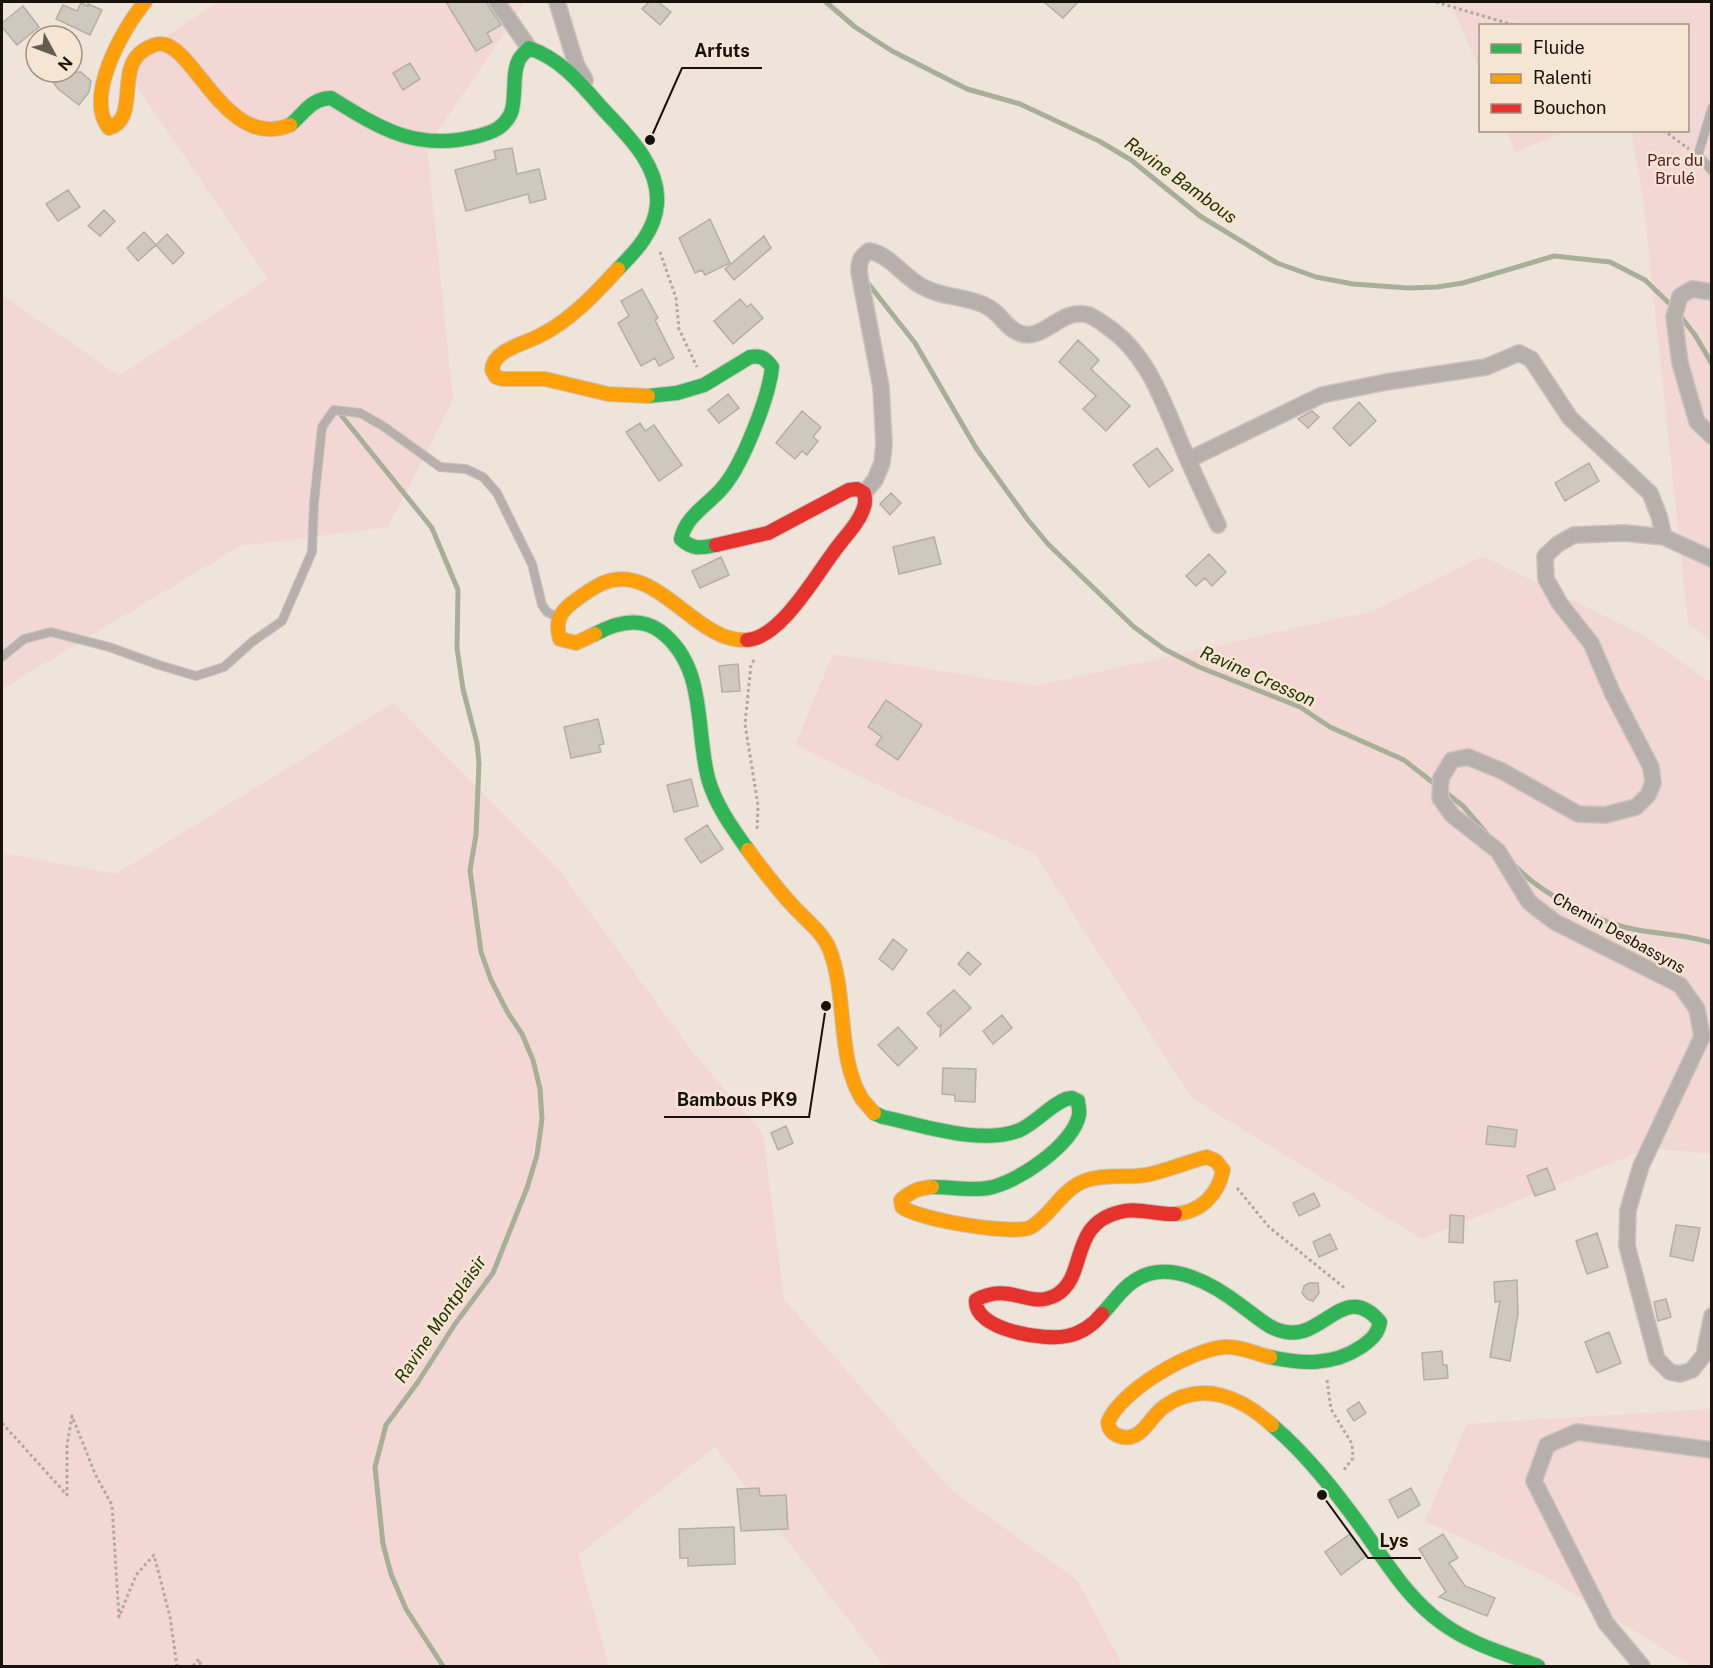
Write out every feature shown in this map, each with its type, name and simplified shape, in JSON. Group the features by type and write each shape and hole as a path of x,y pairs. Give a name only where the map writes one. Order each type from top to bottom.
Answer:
{"main road":[{"path":"145,2 129,21 111,56 101,96 101,115 104,124 109,128 117,125 123,115 127,104 128,81 136,55 154,44 166,44 196,71 217,100 230,111 258,127 273,130 291,126 313,103 324,97 331,98 392,133 417,140 462,140 495,131 505,123 512,111 518,60 529,48 542,51 565,67 627,132 646,158 657,189 655,213 649,230 621,267 575,313 535,340 499,356 492,364 492,370 499,379 546,379 609,394 647,396 675,393 708,384 746,358 756,355 765,358 772,368 768,388 740,458 726,485 683,529 681,539 684,544 702,548 768,533 849,490 857,489 864,492 867,497 866,504 854,525 784,618 769,632 750,640 736,641 717,634 656,591 642,583 626,579 605,582 563,610 555,628 560,639 573,643 584,641 608,627 638,622 653,627 668,637 680,651 696,690 708,780 714,797 757,861 827,945 837,972 850,1070 863,1098 876,1115 934,1130 993,1135 1017,1131 1039,1120 1064,1099 1078,1101 1080,1113 1077,1122 1064,1141 1047,1157 990,1188 933,1187 913,1190 905,1194 901,1200 902,1207 908,1212 924,1217 990,1227 1027,1229 1071,1190 1093,1179 1106,1176 1146,1175 1207,1157 1216,1161 1223,1170 1215,1193 1205,1204 1194,1211 1170,1216 1123,1210 1100,1221 1084,1241 1071,1278 1061,1292 1051,1298 1031,1300 1002,1291 988,1293 976,1300 974,1307 977,1312 991,1323 1029,1335 1062,1337 1076,1334 1089,1326 1130,1283 1138,1277 1157,1271 1190,1276 1218,1288 1270,1326 1290,1333 1310,1329 1348,1306 1364,1307 1376,1315 1380,1322 1378,1332 1345,1357 1325,1363 1286,1361 1228,1346 1197,1352 1165,1369 1127,1399 1108,1422 1110,1429 1115,1436 1124,1438 1133,1436 1164,1406 1186,1394 1209,1390 1235,1397 1296,1447 1328,1484 1406,1588 1432,1616 1464,1636 1538,1666"}],"street":[{"path":"497,2 529,48"},
{"path":"557,2 576,64 600,106"},
{"path":"864,492 875,480 882,464 884,444 881,387 859,272 862,256 869,251 884,256 907,277 930,291 966,299 999,313 1017,332 1027,335 1035,334 1073,314 1089,315 1117,333 1135,350 1160,391 1218,525"},
{"path":"1712,292 1692,289 1680,296 1674,317 1680,363 1697,422 1712,436"},
{"path":"1188,460 1322,394 1486,367 1519,353 1531,359 1570,418 1650,493 1664,537"},
{"name":"Chemin Desbassyns","path":"1712,559 1664,537 1625,533 1574,535 1558,544 1545,556 1546,579 1560,604 1591,643 1612,692 1651,767 1653,783 1648,795 1636,807 1605,815 1578,814 1502,771 1468,757 1452,760 1441,778 1440,798 1452,815 1498,851 1529,902 1555,922 1680,985 1697,1009 1702,1037 1641,1166 1628,1210 1627,1246 1657,1359 1670,1372 1680,1374 1692,1370 1704,1356 1712,1316"},
{"path":"1642,1666 1606,1623 1534,1481 1547,1445 1577,1432 1712,1450"}],"lane":[{"path":"1712,108 1698,155 1712,171"},
{"path":"2,657 24,639 51,632 109,647 196,676 224,667 252,642 282,621 312,552 314,503 322,427 334,410 360,413 383,426 440,467 466,469 483,477 497,493 532,564 542,605 547,612 558,617"}],"path":[{"path":"1436,2 1510,24"},
{"path":"1666,132 1698,155"},
{"path":"649,230 656,240 676,298 679,329 698,369 708,384"},
{"path":"755,657 751,665 745,724 758,805 757,861"},
{"path":"1223,1170 1269,1227 1346,1289 1364,1307"},
{"path":"1325,1363 1331,1409 1352,1444 1353,1458 1343,1471 1328,1484"},
{"path":"2,1423 67,1495 66,1445 72,1416 96,1476 112,1504 119,1617 136,1575 154,1555 170,1617 177,1666"},
{"path":"193,1666 199,1659 201,1666"}],"green space":[{"path":"217,2 525,2 427,147 453,400 388,527 240,546 2,689 2,295 119,376 268,279 123,66"},
{"name":"Parc du Brulé","path":"1450,2 1711,2 1711,641 1688,623 1643,198 1631,132 1689,132 1689,24 1479,24 1479,69"},
{"path":"1506,132 1566,132 1516,152"},
{"path":"1483,556 1643,635 1711,683 1711,1154 1649,1148 1422,1239 1192,1098 1034,853 897,794 795,745 833,654 1035,686 1373,611"},
{"path":"393,703 559,870 691,1050 763,1134 784,1299 950,1489 1077,1580 1123,1666 884,1666 715,1447 578,1555 609,1666 2,1666 2,853 116,874"},
{"path":"1711,1409 1711,1666 1692,1666 1542,1575 1425,1521 1467,1424"}],"building":[{"path":"446,2 486,2 501,25 487,33 492,42 476,51"},
{"path":"649,2 658,2 671,12 660,25 642,9"},
{"path":"1044,2 1078,2 1063,18"},
{"path":"81,3 102,10 90,35 84,32 84,24 67,24 56,19 63,5 77,11"},
{"path":"23,6 37,24 24,24 24,39 17,45 2,27 2,23"},
{"path":"410,63 420,79 403,90 393,73"},
{"path":"84,75 91,81 89,92 79,105 54,84 84,84"},
{"path":"512,148 517,174 539,169 546,199 530,203 528,194 466,211 455,170 496,159 494,151"},
{"path":"68,190 80,207 58,221 46,204"},
{"path":"104,210 115,221 100,236 88,226"},
{"path":"710,219 730,263 705,275 702,270 695,273 679,238"},
{"path":"144,232 156,245 138,261 127,248"},
{"path":"167,234 184,253 173,264 156,245"},
{"path":"764,236 771,248 734,280 725,269"},
{"path":"642,289 658,318 655,320 674,358 659,366 655,358 641,366 618,323 629,316 621,301"},
{"path":"740,299 747,307 751,304 763,318 733,344 714,321"},
{"path":"1078,340 1099,360 1091,369 1130,406 1106,431 1083,409 1096,396 1059,362"},
{"path":"728,394 739,408 719,423 708,410"},
{"path":"1359,402 1376,421 1350,446 1333,428"},
{"path":"802,411 821,427 813,437 818,441 807,455 802,451 795,459 776,443"},
{"path":"1312,411 1319,417 1308,428 1298,419"},
{"path":"640,423 645,431 654,425 682,465 659,481 626,432"},
{"path":"1157,448 1173,470 1149,487 1133,465"},
{"path":"1589,463 1599,481 1565,501 1555,483"},
{"path":"891,493 901,503 890,515 880,504"},
{"path":"934,537 941,564 899,574 893,547"},
{"path":"1209,554 1226,572 1212,586 1205,578 1196,586 1186,576"},
{"path":"721,557 729,575 700,588 692,571"},
{"path":"738,664 740,691 722,692 719,666"},
{"path":"886,700 922,725 898,760 876,745 882,737 868,727"},
{"path":"598,719 604,744 599,745 601,752 571,758 564,727"},
{"path":"691,779 698,806 674,812 667,785"},
{"path":"707,825 723,849 701,863 685,839"},
{"path":"893,939 907,950 893,970 879,959"},
{"path":"968,952 981,964 970,975 958,964"},
{"path":"954,990 971,1008 940,1036 941,1025 939,1027 927,1013"},
{"path":"1002,1015 1012,1028 993,1044 983,1031"},
{"path":"898,1027 917,1048 898,1066 878,1045"},
{"path":"943,1068 976,1069 975,1102 955,1101 955,1095 942,1094"},
{"path":"786,1126 793,1143 778,1150 771,1133"},
{"path":"1488,1126 1517,1130 1515,1147 1486,1144"},
{"path":"1547,1168 1555,1189 1535,1196 1527,1176"},
{"path":"1314,1193 1320,1206 1299,1216 1293,1203"},
{"path":"1450,1215 1464,1216 1463,1243 1449,1242"},
{"path":"1676,1225 1700,1228 1693,1261 1670,1256"},
{"path":"1597,1233 1608,1267 1587,1274 1576,1241"},
{"path":"1330,1234 1337,1249 1319,1257 1313,1242"},
{"path":"1517,1280 1518,1314 1510,1361 1490,1357 1500,1301 1495,1302 1494,1282"},
{"path":"1309,1283 1318,1283 1319,1293 1313,1301 1307,1299 1302,1293 1304,1286"},
{"path":"1666,1299 1671,1317 1658,1321 1654,1302"},
{"path":"1609,1332 1621,1363 1597,1373 1585,1342"},
{"path":"1442,1351 1443,1365 1447,1365 1448,1378 1424,1380 1422,1353"},
{"path":"1359,1402 1366,1413 1354,1421 1347,1410"},
{"path":"759,1488 760,1496 786,1495 788,1529 741,1531 737,1489"},
{"path":"1411,1488 1420,1505 1398,1518 1389,1500"},
{"path":"734,1527 735,1564 688,1566 688,1558 680,1558 679,1529"},
{"path":"1350,1534 1366,1556 1341,1575 1325,1552"},
{"path":"1443,1534 1458,1558 1449,1563 1465,1586 1495,1598 1487,1616 1439,1597 1446,1592 1419,1549"}],"waterway":[{"name":"Ravine Bambous","path":"826,2 855,27 892,51 967,89 1020,104 1099,141 1131,160 1200,216 1277,263 1316,277 1353,284 1408,288 1463,283 1554,256 1610,262 1645,280 1675,309 1695,335 1712,364"},
{"name":"Ravine Cresson","path":"867,282 915,343 976,448 1028,520 1048,544 1134,627 1164,649 1199,667 1300,707 1330,727 1404,760 1463,806 1487,834"},
{"name":"Ravine Montplaisir","path":"341,415 432,528 458,590 457,648 463,689 477,743 479,763 476,835 470,870 481,952 491,980 522,1034 533,1060 540,1089 542,1119 537,1155 527,1188 493,1273 386,1425 375,1467 383,1544 391,1574 406,1609 443,1666"},
{"name":"Ravine Cresson","path":"1515,866 1551,895 1595,917 1635,930 1690,937 1712,943"}],"traffic: fast":[{"path":"290,125 308,107 318,101 331,98 383,128 418,139 456,140 493,131 501,126 511,113 517,63 529,48 551,58 586,90 640,151 653,176 657,204 653,223 638,248 618,269"},
{"path":"648,396 677,393 704,385 750,357 762,358 772,367 761,412 739,462 724,486 693,516 681,539 697,547 716,545"},
{"path":"595,634 619,624 635,622 652,626 675,645 686,662 697,699 704,759 711,788 725,816 748,850"},
{"path":"874,1113 933,1129 988,1136 1020,1130 1066,1099 1072,1098 1078,1101 1079,1115 1075,1127 1055,1150 1028,1171 1000,1185 988,1188 932,1187"},
{"path":"1102,1314 1129,1284 1147,1274 1161,1272 1176,1273 1205,1283 1280,1331 1300,1332 1345,1309 1356,1307 1367,1311 1380,1322 1376,1333 1368,1342 1339,1358 1305,1362 1270,1357"},
{"path":"1272,1425 1320,1474 1352,1514 1398,1579 1430,1613 1464,1637 1538,1666"}],"traffic: slow":[{"path":"145,2 127,28 109,63 101,99 102,115 109,128 118,123 123,115 128,80 135,58 146,49 160,44 172,48 229,111 247,123 267,129 290,125"},
{"path":"618,269 572,315 550,330 510,348 498,357 492,370 496,377 503,379 545,379 608,394 648,396"},
{"path":"595,634 576,643 560,639 558,623 561,615 572,603 595,587 623,579 641,583 659,592 710,629 728,638 747,640"},
{"path":"748,850 794,907 818,931 829,948 839,986 849,1064 862,1099 874,1113"},
{"path":"932,1187 908,1194 901,1200 902,1207 911,1212 966,1225 1021,1229 1031,1227 1038,1222 1064,1195 1087,1180 1101,1177 1146,1175 1207,1157 1216,1161 1223,1170 1221,1179 1207,1201 1193,1210 1175,1214"},
{"path":"1270,1357 1231,1347 1211,1349 1195,1355 1159,1373 1142,1385 1115,1410 1108,1422 1111,1430 1118,1436 1131,1437 1140,1432 1165,1406 1179,1398 1207,1393 1234,1400 1272,1425"}],"traffic: jam":[{"path":"716,545 768,533 849,490 857,489 864,493 865,505 862,513 795,605 772,629 759,637 747,640"},
{"path":"1102,1314 1078,1333 1043,1337 998,1326 986,1319 978,1310 976,1300 999,1293 1037,1299 1046,1299 1056,1295 1066,1287 1072,1276 1085,1239 1104,1218 1127,1211 1175,1214"}],"place":[{"name":"Arfuts","path":"650,140"},
{"name":"Bambous PK9","path":"826,1006"},
{"name":"Lys","path":"1322,1495"}]}
